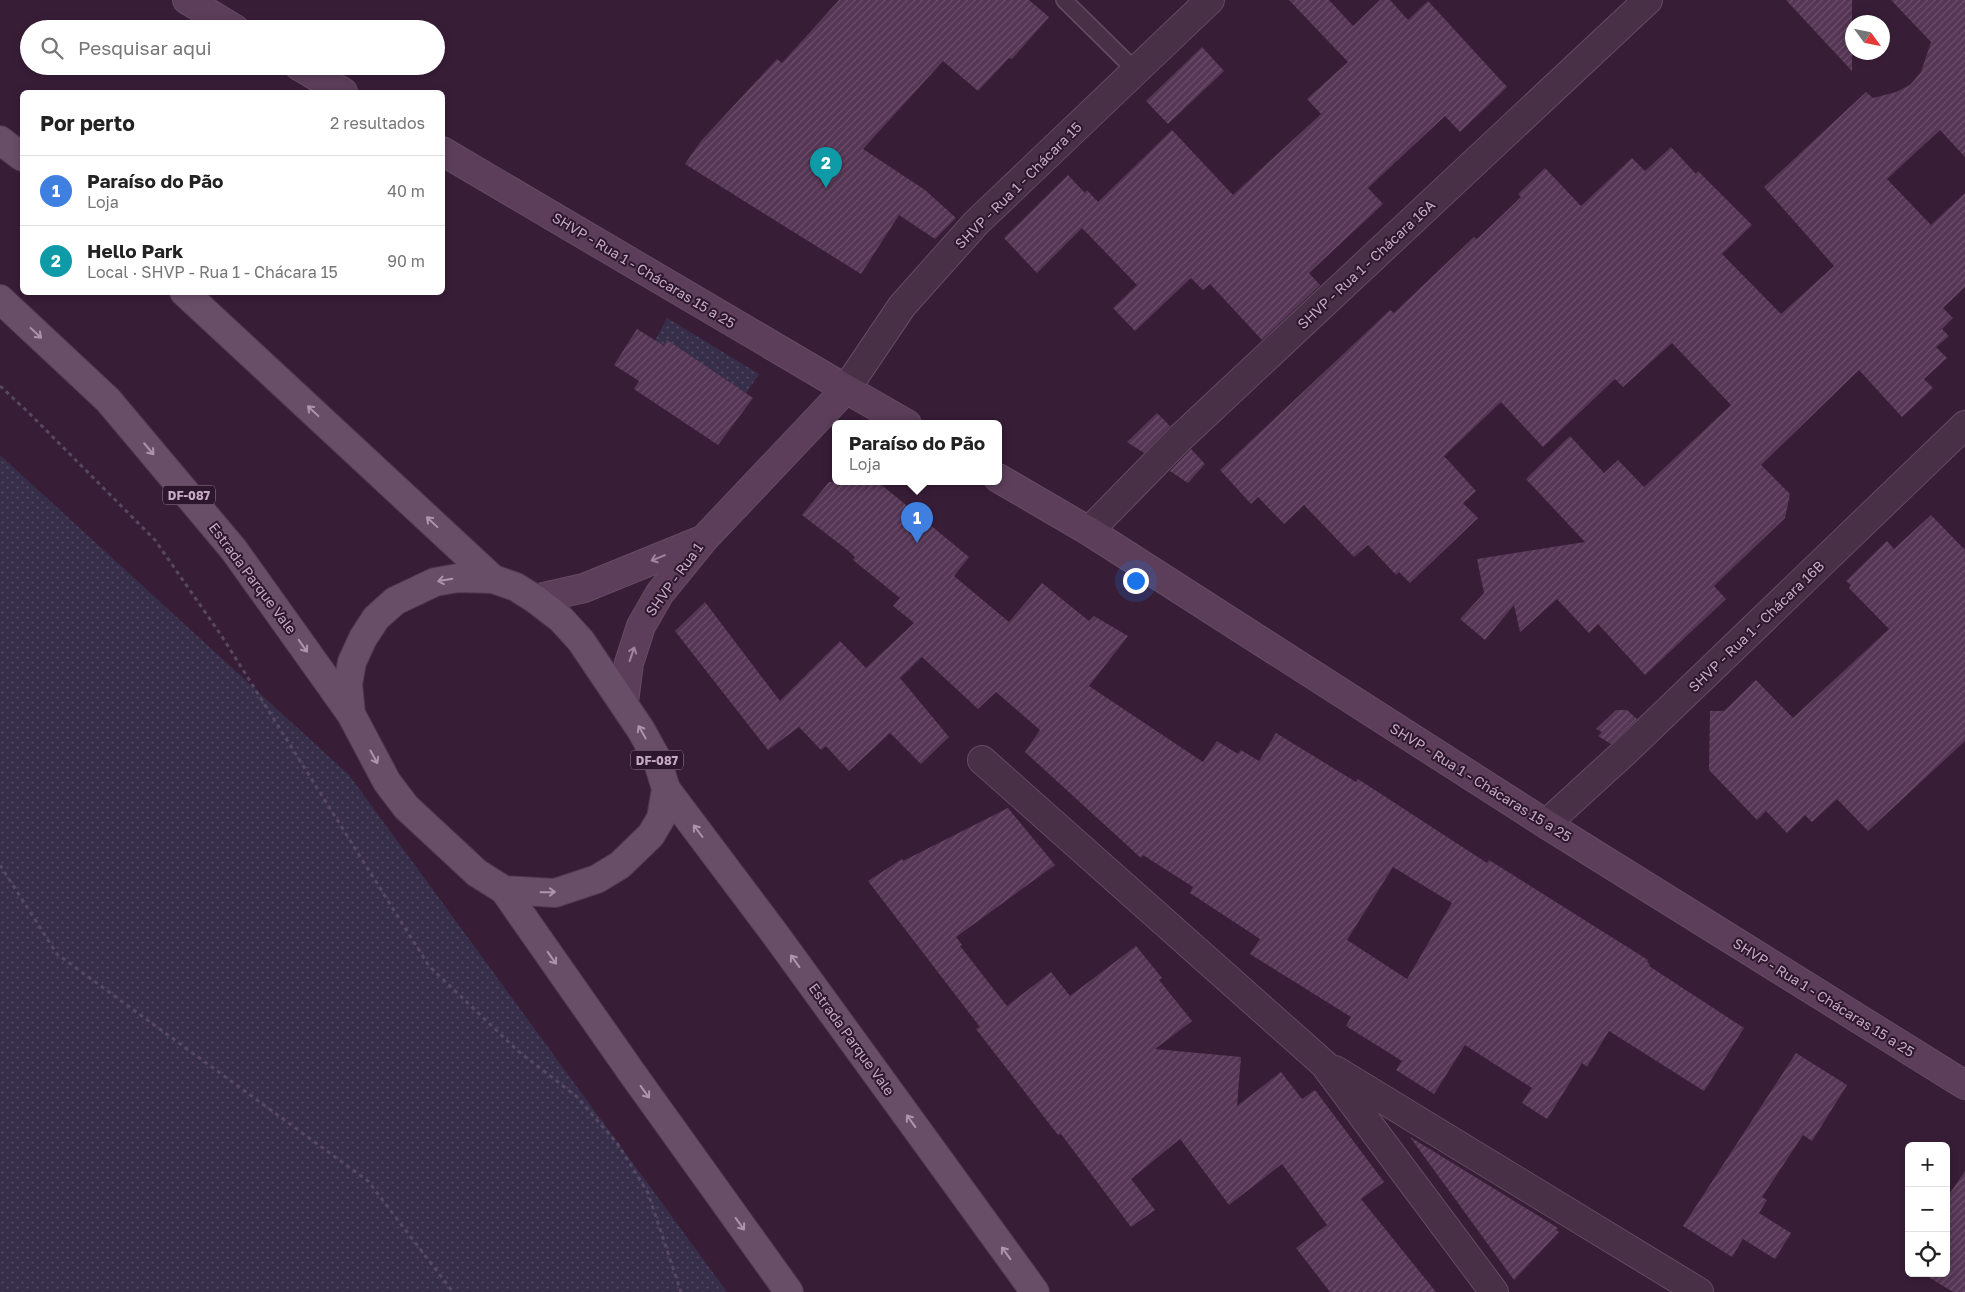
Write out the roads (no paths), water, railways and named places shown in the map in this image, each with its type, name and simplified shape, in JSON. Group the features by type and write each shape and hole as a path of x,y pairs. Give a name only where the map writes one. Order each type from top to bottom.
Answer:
{"main road":[{"path":"0,140 20,155"},
{"name":"DF-087","path":"187,295 493,579"},
{"name":"Estrada Parque Vale","path":"0,300 108,400 234,550 351,714"},
{"name":"DF-087","path":"504,890 556,893 597,878 620,866 651,835 661,818 666,789 657,758 624,702 581,641 561,619 516,587 493,579 458,578 435,582 395,601 376,618 363,638 352,662 348,684 351,714 387,782 406,807 477,873 504,890 789,1292"},
{"name":"Estrada Parque Vale","path":"666,789 776,934 1035,1292"}],"street":[{"path":"187,0 220,20"},
{"name":"SHVP - Rua 1 - Chácara 15","path":"846,389 902,306 976,223 1210,0"},
{"name":"SHVP - Rua 1 - Chácara 16A","path":"1089,531 1178,440 1648,0"},
{"path":"315,75 341,90"},
{"name":"SHVP - Rua 1 - Chácaras 15 a 25","path":"445,153 900,420"},
{"path":"704,540 846,389"},
{"name":"SHVP - Rua 1 - Chácara 16B","path":"1546,824 1628,749 1965,425"},
{"name":"SHVP - Rua 1 - Chácaras 15 a 25","path":"1002,480 1089,531 1546,824 1965,1085"},
{"name":"SHVP - Rua 1","path":"535,599 584,588 704,540"},
{"name":"SHVP - Rua 1","path":"624,702 629,663 641,626 660,593 704,540"},
{"path":"982,760 1324,1064 1699,1292"},
{"path":"1324,1064 1494,1292"}],"lane":[{"path":"1064,0 1136,71"}],"place":[{"name":"Hello Park","path":"826,188"},
{"name":"Paraíso do Pão","path":"917,543"}]}
